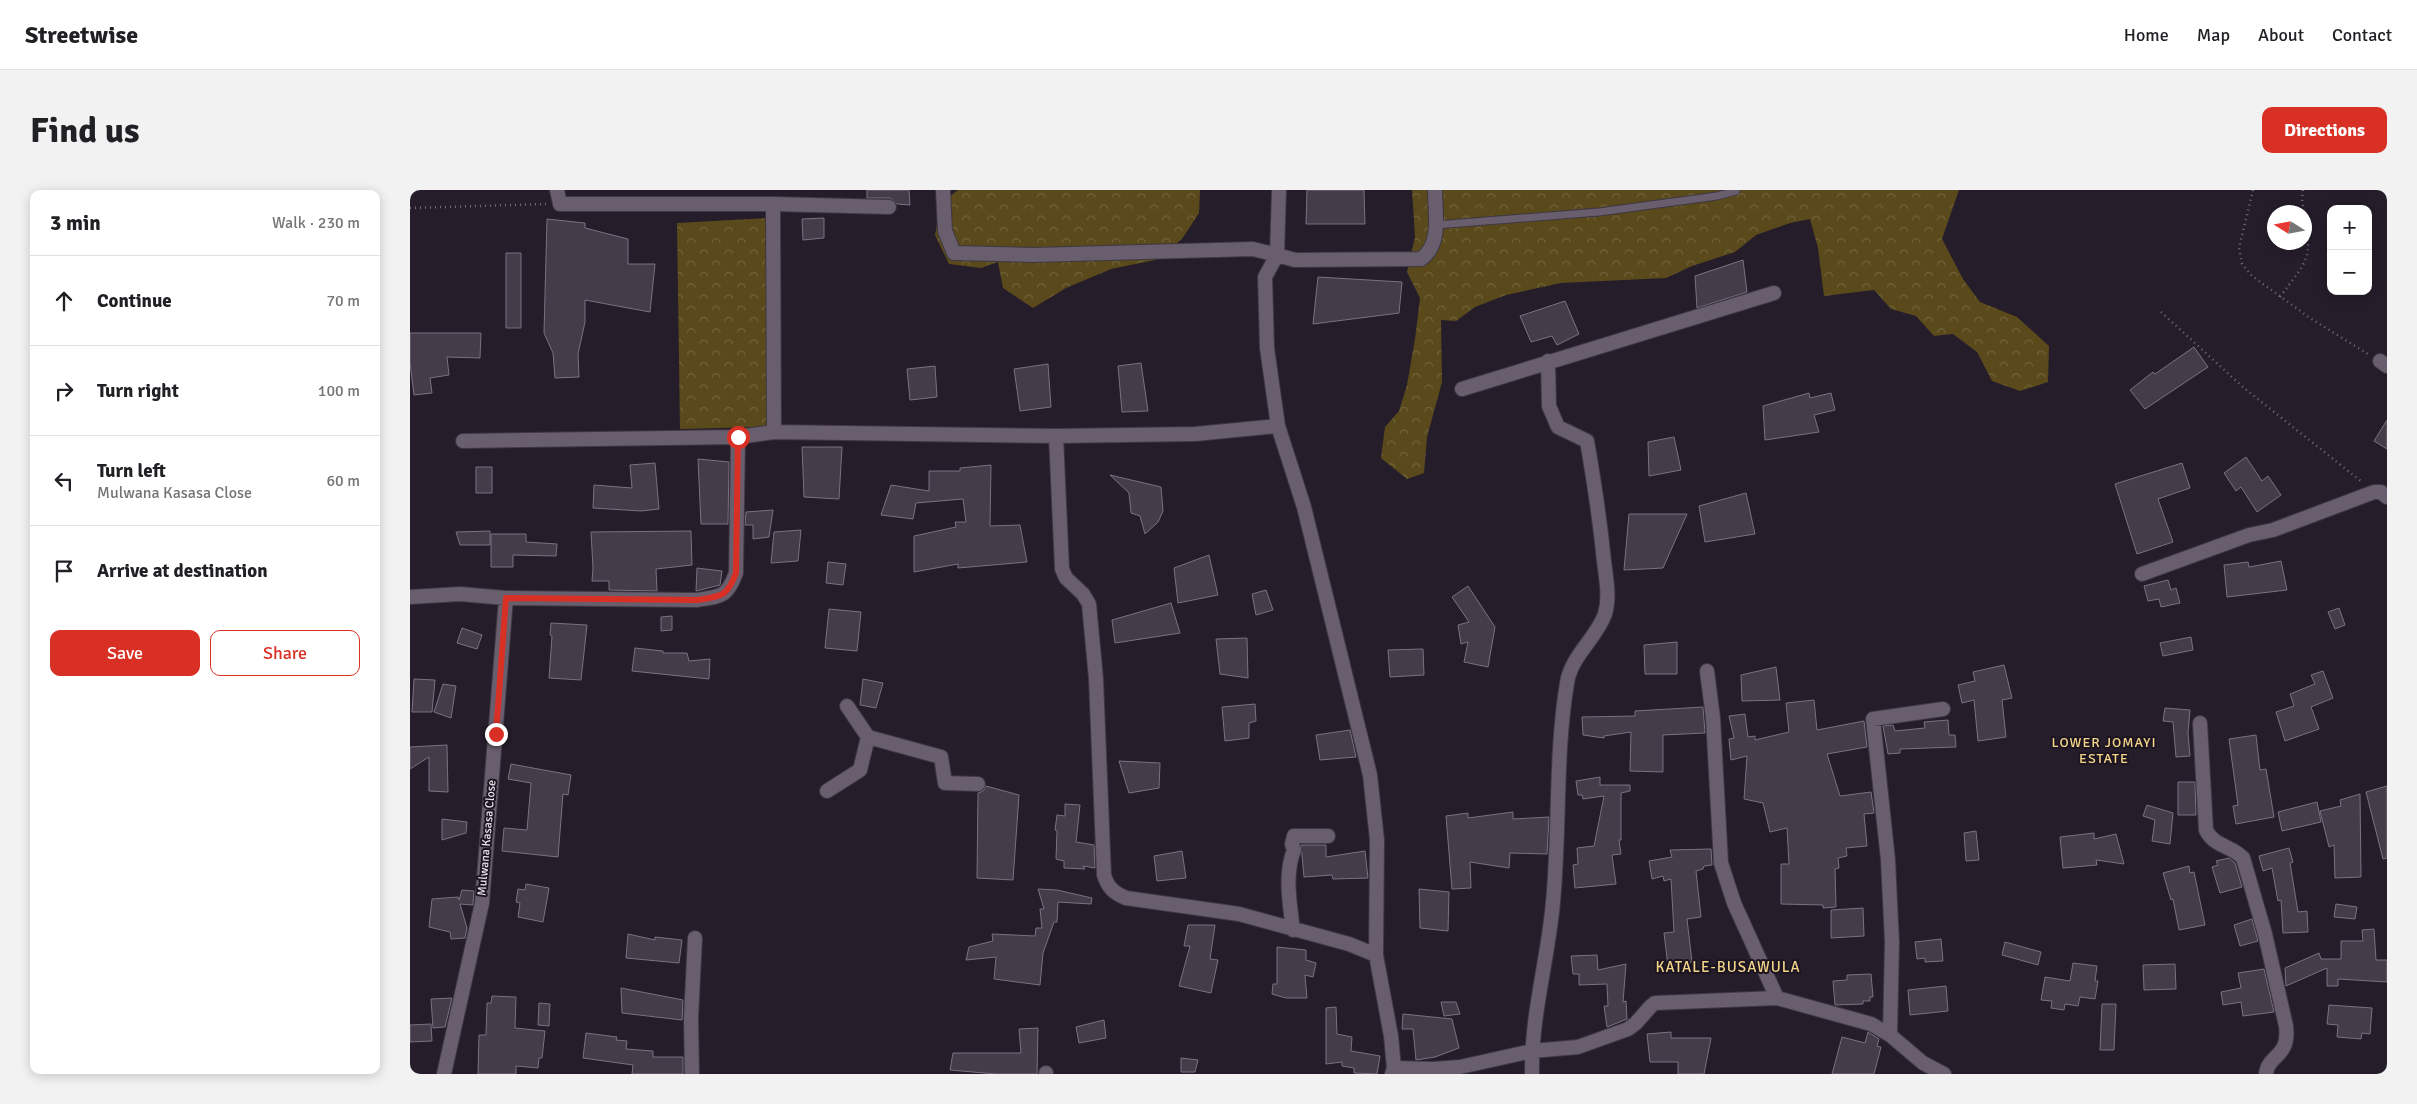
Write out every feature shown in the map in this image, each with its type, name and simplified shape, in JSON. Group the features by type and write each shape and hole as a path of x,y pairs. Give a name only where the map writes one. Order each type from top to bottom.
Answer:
{"street":[{"path":"943,190 945,231 954,253 1033,255 1253,248 1295,260 1421,259 1430,253 1435,242 1435,190"},
{"path":"1280,190 1277,255 1265,277 1267,348 1278,426 1304,506 1370,775 1377,840 1376,955 1391,1036 1393,1071 1460,1067 1532,1051 1578,1047 1636,1024 1655,1003 1777,998 1871,1024 1890,1035 1923,1063 1944,1074"},
{"path":"559,197 889,207"},
{"path":"773,204 774,432"},
{"path":"1462,389 1774,293"},
{"path":"1532,1074 1532,1051 1538,992 1549,944 1553,900 1567,682 1573,663 1601,622 1607,602 1599,513 1587,442 1558,427 1549,406 1548,361"},
{"path":"463,441 738,437 774,432 1056,436 1195,434 1278,426"},
{"path":"1056,436 1062,569 1066,578 1084,594 1089,604 1091,616 1096,679 1104,875 1108,885 1115,893 1126,898 1239,914 1349,944 1376,955"},
{"path":"410,598 460,594 506,598 697,600 717,597 730,589 736,573 738,437"},
{"path":"2142,574 2249,535 2273,530 2381,494"},
{"name":"Mulwana Kasasa Close","path":"444,1074 482,902 506,598"},
{"path":"1707,671 1713,718 1721,863 1734,903 1777,998"},
{"path":"847,706 868,737 941,757 945,783 978,784"},
{"path":"1890,1035 1892,942 1888,869 1873,719 1943,709"},
{"path":"2200,723 2206,830 2216,843 2236,850 2243,858 2265,934 2286,1026 2288,1038 2285,1047 2266,1068 2266,1074"},
{"path":"827,790 860,770 868,737"},
{"path":"1293,930 1288,892 1294,836 1328,836"},
{"path":"692,1074 691,1018 695,938"}],"lane":[{"path":"1435,225 1599,212 1717,196 1736,191"}],"path":[{"path":"2253,190 2239,248 2242,264 2252,276 2310,318 2383,364"},
{"path":"2303,190 2303,205"},
{"path":"410,208 559,197"},
{"path":"2280,296 2308,260 2308,250"},
{"path":"2161,312 2244,388 2381,494"}],"green space":[{"path":"958,190 1200,190 1199,213 1182,239 1155,260 1111,269 1066,288 1033,308 1003,288 998,262 981,268 949,264 935,235 941,203"},
{"path":"1412,190 1959,190 1942,239 1963,279 1980,302 2017,317 2049,346 2048,382 2020,391 1992,381 1977,352 1953,334 1934,336 1916,316 1891,309 1874,290 1824,296 1818,248 1810,219 1790,223 1756,235 1735,252 1692,266 1666,278 1561,283 1506,295 1475,307 1456,321 1441,320 1442,382 1427,437 1424,473 1407,479 1381,458 1385,427 1399,411 1407,385 1420,298 1407,272 1415,237"},
{"path":"767,218 767,427 680,429 677,223"}],"building":[{"path":"867,190 909,190 910,205 897,204 890,198 867,198"},
{"path":"1307,190 1364,190 1365,224 1306,224"},
{"path":"824,218 824,238 803,240 802,219"},
{"path":"547,219 585,223 585,228 628,239 628,264 655,264 650,312 585,300 585,322 578,354 579,377 555,378 553,353 544,333"},
{"path":"506,253 521,253 521,328 506,328"},
{"path":"1743,260 1747,292 1697,308 1695,276"},
{"path":"1318,277 1402,282 1399,313 1313,324"},
{"path":"1565,301 1579,334 1557,345 1552,336 1531,342 1520,316"},
{"path":"410,333 481,333 480,358 447,357 449,375 430,378 432,393 414,395 410,363"},
{"path":"2194,347 2208,367 2145,409 2130,390 2153,372 2155,374"},
{"path":"1141,363 1148,411 1122,412 1118,366"},
{"path":"1048,364 1051,407 1020,411 1014,369"},
{"path":"935,366 937,397 910,400 907,369"},
{"path":"1809,393 1810,398 1831,393 1835,410 1814,415 1819,432 1765,440 1763,406"},
{"path":"2387,420 2387,449 2374,441"},
{"path":"1674,437 1681,470 1649,476 1648,442"},
{"path":"802,447 842,447 839,499 804,497"},
{"path":"2246,457 2262,481 2268,476 2281,495 2257,512 2241,487 2236,491 2224,473"},
{"path":"698,459 729,462 728,524 701,524"},
{"path":"655,463 659,509 641,511 593,508 594,485 632,488 630,465"},
{"path":"2182,463 2190,488 2158,499 2173,542 2137,554 2115,484"},
{"path":"991,465 990,526 1020,525 1027,562 958,568 958,564 914,572 914,536 956,527 955,522 966,522 963,499 916,503 913,519 881,515 891,485 929,491 929,471 960,471 960,468"},
{"path":"476,467 492,467 492,493 476,493"},
{"path":"1110,475 1161,487 1163,511 1158,522 1145,534 1140,516 1131,513 1129,493"},
{"path":"1746,493 1755,534 1705,542 1699,506"},
{"path":"773,510 769,537 753,539 753,525 745,525 746,512"},
{"path":"1629,514 1687,514 1663,568 1624,570"},
{"path":"801,530 798,561 771,563 774,532"},
{"path":"490,531 490,545 460,545 456,532"},
{"path":"691,531 692,565 656,569 657,591 609,590 609,581 592,581 591,532"},
{"path":"491,534 526,534 526,542 557,544 556,556 513,555 513,567 491,567"},
{"path":"1209,555 1218,595 1178,603 1174,568"},
{"path":"2281,561 2287,590 2227,597 2224,565 2248,562 2249,567"},
{"path":"828,562 846,564 843,585 826,583"},
{"path":"697,568 722,571 720,585 696,591"},
{"path":"2168,580 2171,590 2176,588 2180,603 2161,607 2159,599 2148,601 2144,586"},
{"path":"1468,586 1495,627 1488,667 1464,662 1468,642 1461,644 1458,625 1469,622 1452,597"},
{"path":"1266,590 1273,610 1256,615 1252,594"},
{"path":"1171,603 1180,633 1115,643 1112,620"},
{"path":"2339,608 2345,625 2335,629 2328,612"},
{"path":"829,609 861,612 857,651 825,648"},
{"path":"672,616 672,630 661,631 661,617"},
{"path":"551,623 587,625 581,680 549,678"},
{"path":"462,628 482,635 477,649 457,643"},
{"path":"2191,637 2193,650 2163,656 2160,643"},
{"path":"1247,638 1248,678 1220,674 1216,639"},
{"path":"1677,642 1677,674 1645,674 1644,645"},
{"path":"635,648 663,651 663,653 687,653 689,661 710,659 709,679 632,671"},
{"path":"1423,649 1424,675 1390,677 1388,650"},
{"path":"2004,665 2012,698 2002,700 2006,737 1978,741 1974,700 1962,703 1958,685 1975,681 1973,672"},
{"path":"1776,667 1780,700 1742,701 1741,675"},
{"path":"2323,671 2333,698 2311,707 2319,729 2285,741 2276,712 2294,706 2290,694 2315,684 2311,675"},
{"path":"414,679 435,680 432,712 412,712"},
{"path":"863,679 883,683 876,708 860,705"},
{"path":"443,684 456,686 451,718 434,712"},
{"path":"1814,700 1817,730 1864,721 1867,747 1827,754 1840,796 1871,792 1874,813 1864,814 1867,846 1846,848 1847,856 1838,858 1839,868 1835,869 1836,907 1823,908 1823,905 1781,904 1781,864 1789,864 1787,828 1770,832 1763,803 1744,799 1747,756 1731,760 1729,739 1734,738 1729,716 1745,714 1748,737 1755,736 1755,740 1789,732 1786,703"},
{"path":"1255,704 1256,721 1249,723 1249,738 1225,741 1222,707"},
{"path":"1703,707 1705,733 1663,735 1663,772 1630,771 1631,732 1604,736 1604,738 1583,735 1582,717 1635,716 1635,711"},
{"path":"2165,708 2190,710 2188,733 2190,756 2176,757 2173,722 2163,721"},
{"path":"1948,720 1949,735 1955,735 1956,747 1900,749 1900,753 1888,754 1883,726 1893,725 1895,731 1925,728 1924,722"},
{"path":"1350,730 1356,757 1320,760 1316,735"},
{"path":"2256,735 2260,770 2266,769 2274,817 2236,824 2233,806 2238,805 2229,739"},
{"path":"447,745 448,792 429,791 429,757 410,769 410,747"},
{"path":"1119,761 1160,763 1159,788 1129,793"},
{"path":"511,764 571,775 568,795 563,794 558,857 502,851 504,828 527,830 531,783 508,779"},
{"path":"1600,777 1600,785 1630,785 1630,791 1621,793 1621,840 1619,840 1621,854 1612,855 1616,884 1575,888 1573,865 1578,864 1577,848 1594,846 1604,796 1583,799 1582,795 1578,795 1576,781"},
{"path":"2178,782 2195,782 2196,815 2178,815"},
{"path":"986,786 1019,795 1013,880 977,878 978,793 983,791"},
{"path":"2387,786 2387,858 2383,859 2366,792"},
{"path":"2360,794 2361,877 2335,878 2334,845 2329,847 2320,811 2341,806 2340,800"},
{"path":"2317,802 2321,822 2282,831 2278,812"},
{"path":"1065,804 1080,805 1076,842 1094,845 1095,868 1083,866 1085,869 1064,868 1064,861 1056,859 1057,831 1055,830 1057,815 1065,816"},
{"path":"2147,805 2173,813 2170,844 2152,841 2155,820 2143,816"},
{"path":"1513,812 1513,819 1549,817 1547,854 1510,853 1509,868 1470,862 1471,888 1452,889 1446,816 1468,813 1468,818"},
{"path":"442,819 467,822 466,833 442,840"},
{"path":"1976,831 1979,860 1966,861 1964,833"},
{"path":"2094,833 2094,839 2116,834 2124,864 2096,860 2097,865 2063,868 2060,837"},
{"path":"1301,845 1326,845 1326,857 1365,851 1368,878 1333,879 1332,875 1304,877"},
{"path":"2289,848 2293,862 2290,863 2298,912 2307,911 2308,932 2283,933 2281,900 2278,901 2272,868 2263,871 2259,856"},
{"path":"1711,849 1712,865 1704,866 1703,869 1696,871 1701,917 1687,919 1692,962 1668,966 1664,933 1674,932 1671,879 1664,881 1663,876 1652,879 1649,861 1672,857 1670,850"},
{"path":"1182,851 1186,878 1157,881 1154,856"},
{"path":"2229,858 2235,863 2242,887 2220,893 2212,867 2218,865 2216,861"},
{"path":"2189,866 2190,873 2194,872 2205,925 2179,930 2173,899 2171,900 2163,873"},
{"path":"526,884 549,888 543,922 518,917 520,903 516,902 518,889 525,890"},
{"path":"1038,889 1057,890 1092,898 1091,904 1058,902 1057,922 1054,922 1043,953 1040,985 994,979 996,957 966,960 969,947 993,941 992,934 1035,936 1036,928 1042,928 1040,909 1044,909"},
{"path":"1419,889 1449,892 1448,931 1420,928"},
{"path":"462,890 474,891 473,905 460,904 467,928 465,938 451,939 450,932 429,927 432,899 458,897 459,900"},
{"path":"2336,904 2357,907 2355,919 2334,917"},
{"path":"1863,908 1864,936 1831,938 1831,910"},
{"path":"2252,919 2258,941 2240,946 2234,925"},
{"path":"1188,925 1215,925 1210,959 1218,960 1211,993 1179,986 1190,946 1184,946"},
{"path":"2374,929 2376,960 2387,960 2387,982 2338,979 2338,986 2327,986 2327,968 2286,986 2285,968 2319,953 2321,959 2341,959 2341,941 2363,941 2362,930"},
{"path":"628,934 655,940 655,937 682,940 679,963 626,958"},
{"path":"1941,939 1943,961 1925,962 1925,958 1917,959 1915,942"},
{"path":"2005,942 2041,952 2038,965 2002,955"},
{"path":"1277,947 1306,950 1306,960 1316,963 1313,977 1305,975 1307,998 1286,998 1272,994 1273,984 1277,984"},
{"path":"1597,955 1598,970 1626,964 1623,1002 1626,1001 1627,1019 1607,1027 1604,1006 1608,1006 1607,984 1579,985 1579,974 1573,974 1571,956"},
{"path":"2073,963 2097,966 2095,981 2098,981 2095,999 2080,997 2078,1006 2065,1004 2064,1010 2051,1008 2052,1001 2041,1000 2045,977 2070,981"},
{"path":"2175,964 2176,989 2144,990 2143,965"},
{"path":"2264,969 2274,1012 2243,1016 2241,1002 2223,1005 2221,992 2241,988 2238,973"},
{"path":"1871,974 1873,997 1870,997 1870,1001 1863,1001 1863,1004 1835,1005 1833,981 1847,980 1847,975"},
{"path":"1946,986 1948,1011 1910,1015 1908,990"},
{"path":"621,988 683,1000 682,1020 622,1013"},
{"path":"492,996 516,997 515,1028 545,1031 542,1058 539,1058 538,1068 516,1066 516,1074 478,1074 479,1035 486,1035 487,1003 491,1003"},
{"path":"452,998 445,1027 433,1028 431,999"},
{"path":"1441,1002 1456,1002 1460,1014 1444,1016"},
{"path":"539,1003 550,1004 549,1026 538,1025"},
{"path":"2102,1004 2116,1004 2114,1050 2100,1050"},
{"path":"2329,1005 2372,1008 2370,1034 2362,1033 2361,1039 2337,1037 2338,1025 2327,1024"},
{"path":"1336,1007 1337,1034 1352,1037 1351,1051 1380,1056 1377,1074 1354,1073 1354,1068 1342,1066 1342,1062 1326,1064 1326,1008"},
{"path":"1403,1014 1452,1019 1459,1048 1435,1057 1416,1060 1413,1029 1402,1029"},
{"path":"1104,1020 1106,1038 1079,1043 1076,1027"},
{"path":"431,1024 432,1041 410,1042 410,1025"},
{"path":"1038,1028 1037,1074 996,1074 950,1070 953,1053 1021,1053 1019,1029"},
{"path":"1671,1032 1671,1038 1711,1038 1704,1074 1678,1074 1678,1062 1650,1062 1647,1034"},
{"path":"1868,1032 1879,1039 1877,1046 1881,1047 1874,1074 1832,1074 1842,1037 1865,1043"},
{"path":"586,1033 617,1037 616,1040 627,1041 626,1049 653,1051 653,1057 683,1057 683,1074 632,1074 633,1065 583,1058"},
{"path":"1181,1058 1198,1060 1195,1072 1181,1072"}],"district":[{"name":"LOWER JOMAYI ESTATE","path":"2104,750"},
{"name":"KATALE-BUSAWULA","path":"1728,967"}],"route":[{"path":"496,734 502,674 506,598 697,600 717,597 730,589 736,573 738,437"}]}
